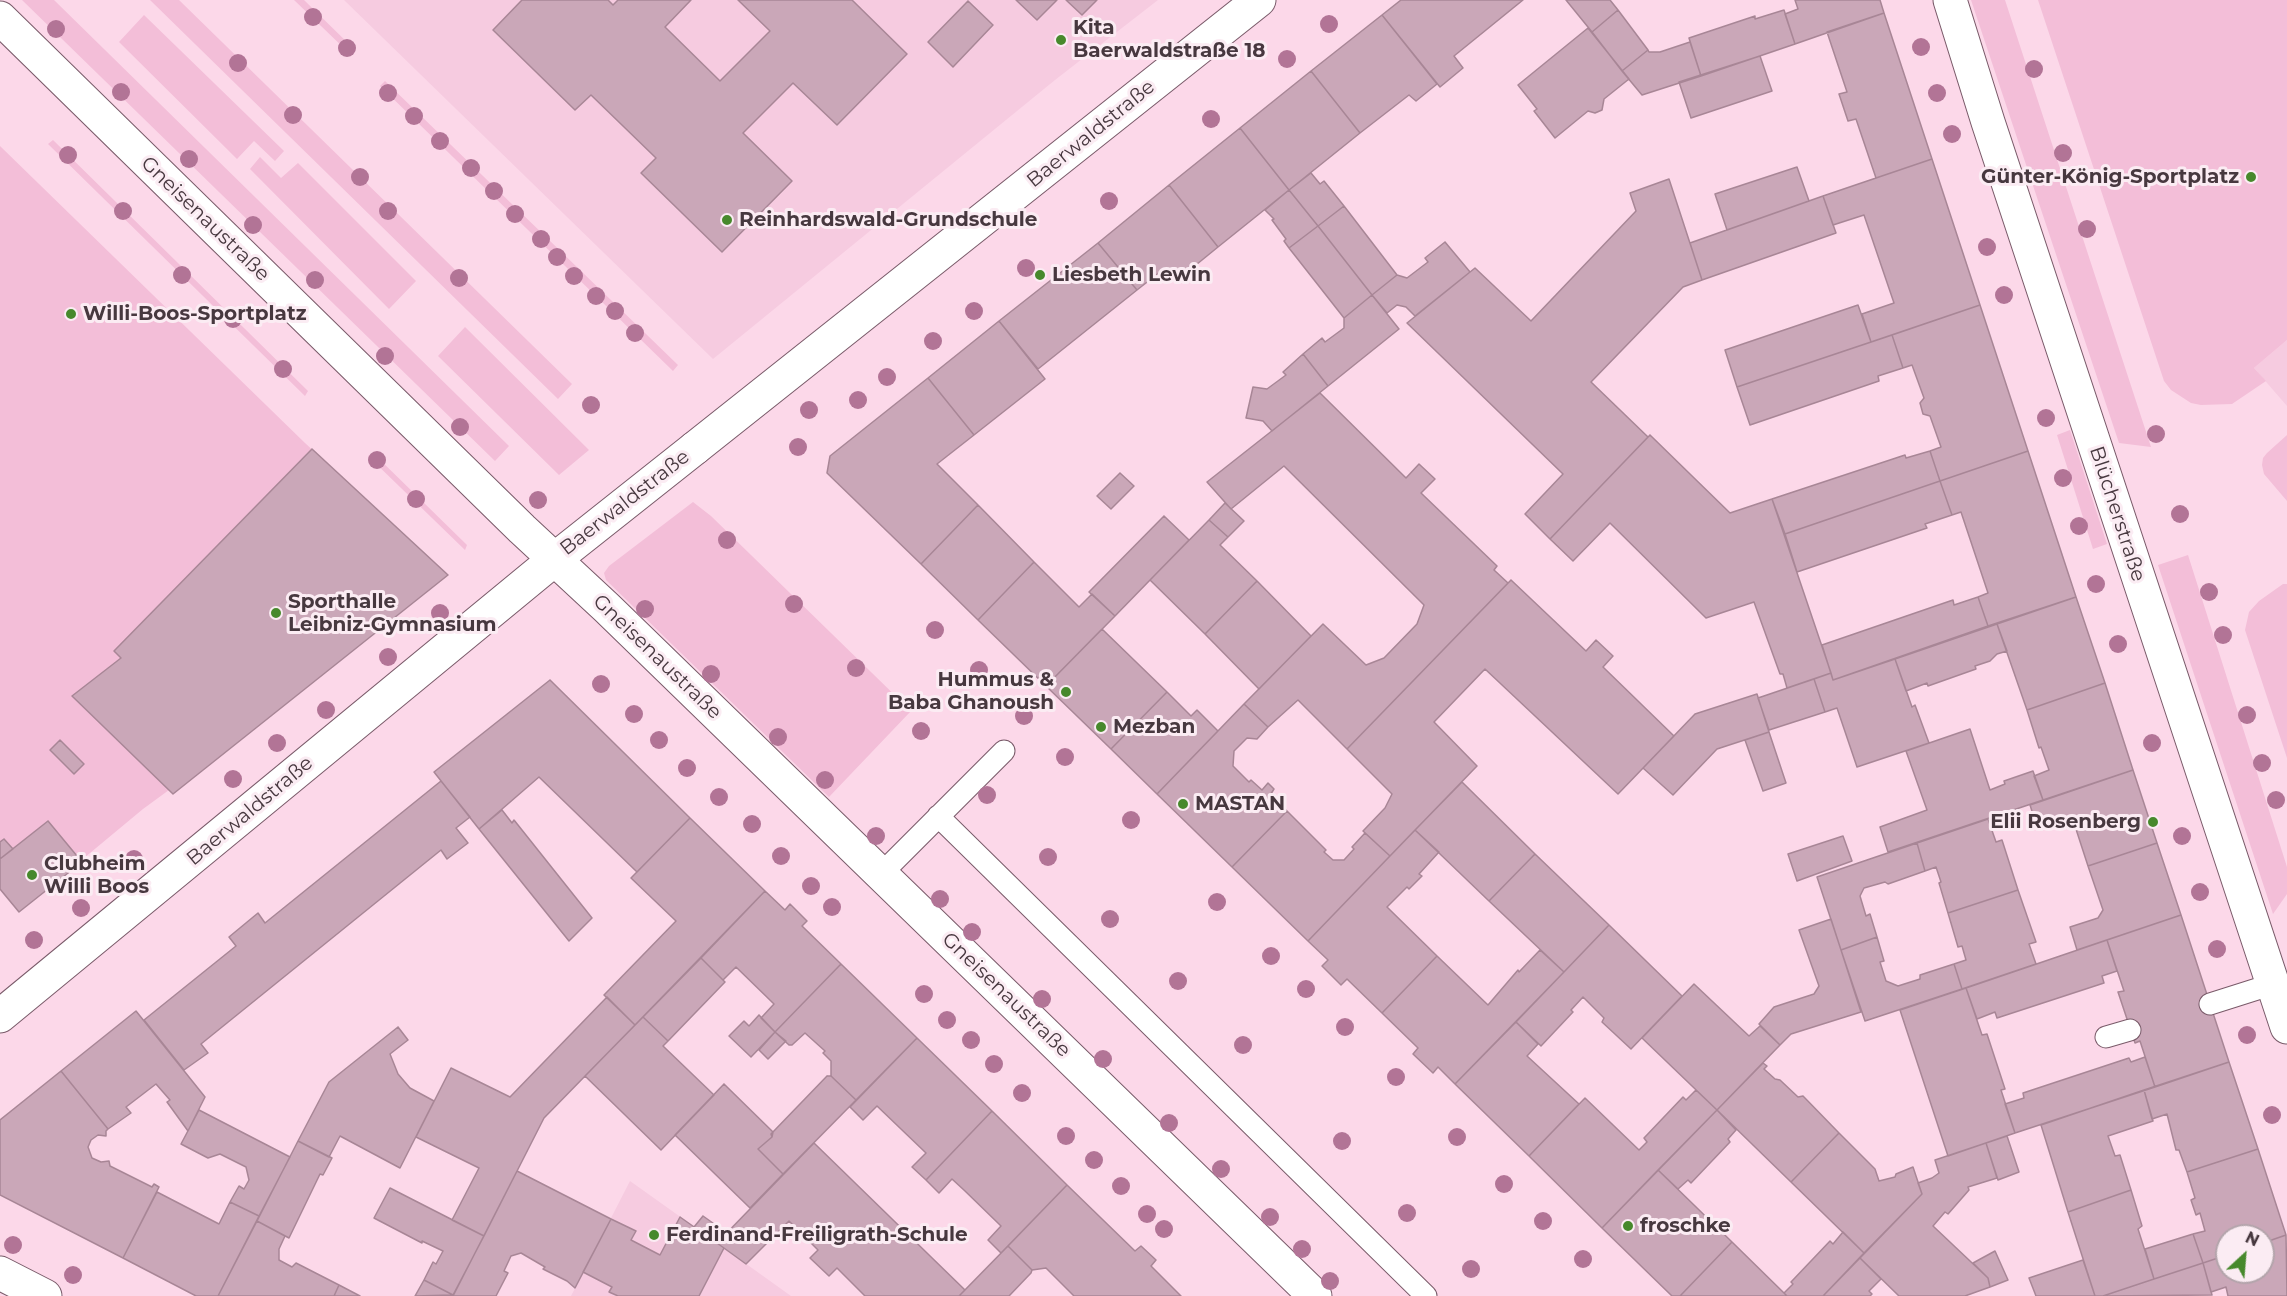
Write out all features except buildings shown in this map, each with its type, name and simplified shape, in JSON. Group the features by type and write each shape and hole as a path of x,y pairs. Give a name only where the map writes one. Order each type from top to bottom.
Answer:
{"street":[{"name":"Baerwaldstraße","path":"0,1016 555,559 1259,0"},
{"name":"Blücherstraße","path":"1950,0 1988,122 2287,1027"},
{"name":"Gneisenaustraße","path":"0,18 522,529 1315,1296"},
{"path":"0,1273 45,1296"}],"lane":[{"path":"881,874 1004,751"},
{"path":"938,816 1426,1296"},
{"path":"2210,1004 2273,984"},
{"path":"2106,1037 2130,1030"}],"shaded area":[{"path":"22,0 54,0 509,446 495,461"},
{"path":"150,0 179,0 572,384 558,399"},
{"path":"294,0 304,0 353,48 348,52"},
{"name":"Reinhardswald-Grundschule","path":"344,0 1158,0 1055,80 713,359"},
{"path":"1971,0 2005,0 2151,447 2119,443"},
{"path":"2038,0 2287,0 2287,340 2254,368 2266,381 2232,404 2191,403 2171,390 2164,381"},
{"path":"144,15 284,151 275,161 254,141 237,159 119,42"},
{"path":"385,81 678,365 673,371 380,86"},
{"path":"53,140 308,391 305,396 48,144"},
{"path":"0,146 305,443 448,575 173,794 169,790 143,809 19,912 0,889"},
{"path":"260,157 281,178 298,163 416,281 389,309 250,169"},
{"path":"465,327 589,450 559,475 438,356"},
{"path":"2287,340 2287,406 2254,368"},
{"path":"2070,430 2107,544 2093,549 2057,435"},
{"path":"2287,435 2287,501 2264,474 2262,465 2267,453"},
{"path":"373,453 467,545 465,550 368,456"},
{"path":"693,502 711,516 911,711 829,797 606,580 604,573 609,566"},
{"path":"2188,555 2287,867 2287,894 2273,914 2158,565"},
{"path":"2283,584 2287,584 2287,758 2245,630 2249,612 2259,601"},
{"name":"Ferdinand-Freiligrath-Schule","path":"630,1181 717,1243 791,1296 571,1296"}],"place":[{"name":"Kita Baerwaldstraße 18","path":"1061,40"},
{"name":"Günter-König-Sportplatz","path":"2251,177"},
{"name":"Reinhardswald-Grundschule","path":"727,220"},
{"name":"Liesbeth Lewin","path":"1040,275"},
{"name":"Willi-Boos-Sportplatz","path":"71,314"},
{"name":"Sporthalle Leibniz-Gymnasium","path":"276,613"},
{"name":"Hummus & Baba Ghanoush","path":"1066,692"},
{"name":"Mezban","path":"1101,727"},
{"name":"MASTAN","path":"1183,804"},
{"name":"Elii Rosenberg","path":"2153,822"},
{"name":"Clubheim Willi Boos","path":"32,875"},
{"name":"froschke","path":"1628,1226"},
{"name":"Ferdinand-Freiligrath-Schule","path":"654,1235"}]}
